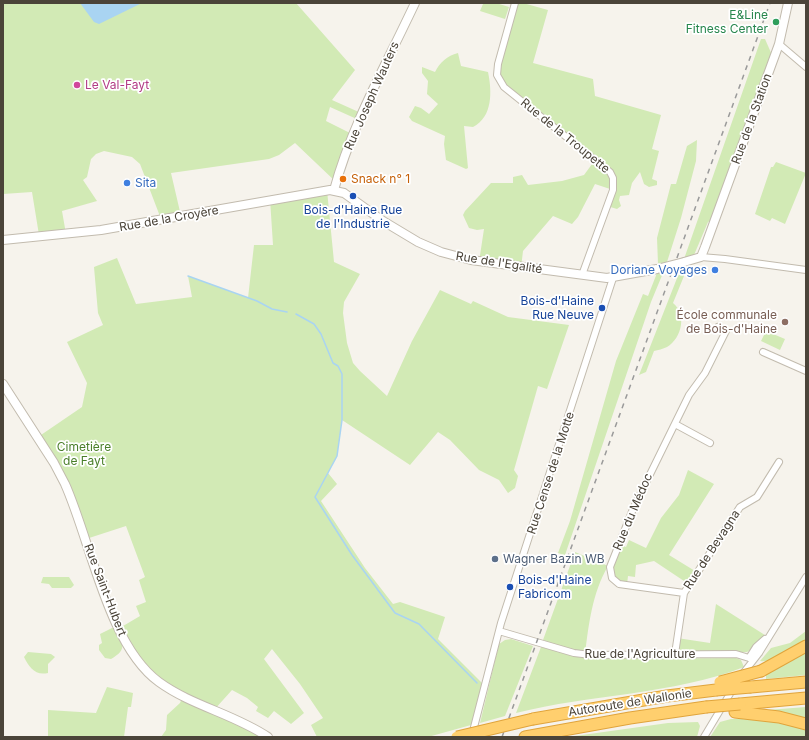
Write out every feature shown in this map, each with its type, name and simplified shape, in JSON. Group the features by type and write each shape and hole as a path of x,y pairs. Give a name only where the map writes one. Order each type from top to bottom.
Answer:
{"highway":[{"path":"718,686 761,670 806,646"},
{"path":"718,686 751,687 806,682"},
{"name":"Autoroute de Wallonie","path":"457,737 533,719 667,696 686,688 718,686"},
{"name":"Autoroute de Wallonie","path":"526,737 630,718 702,710 738,708 806,698"},
{"path":"738,708 806,724"}],"street":[{"name":"Rue Joseph Wauters","path":"334,190 361,113 415,3"},
{"name":"Rue de la Troupette","path":"515,3 498,64 498,80 504,87 610,172 613,178 613,190 582,275"},
{"name":"Rue de la Station","path":"698,258 710,233 779,44 788,3"},
{"path":"779,44 806,67"},
{"name":"Rue de la Croyère","path":"3,240 101,230 189,216 314,191 334,190"},
{"name":"Rue de l'Egalité","path":"334,190 344,194 383,221 418,242 441,252 490,264 613,278 657,269 698,258"},
{"path":"698,258 806,270"},
{"name":"Rue Cense de la Motte","path":"470,737 474,729 499,631 613,278"},
{"name":"Rue du Médoc","path":"684,593 619,584 612,578 609,570 633,509 674,424 691,391 705,373 726,331 718,327"},
{"path":"762,352 806,371"},
{"name":"Rue Saint-Hubert","path":"3,384 54,463 65,484 114,620 131,652 150,674 170,689 253,728 268,737"},
{"path":"674,424 710,443"},
{"name":"Rue de Bevagna","path":"675,654 684,593 740,507 757,497 779,462"},
{"path":"704,737 749,657 768,637 806,578"},
{"name":"Rue de l'Agriculture","path":"499,631 580,654 675,654 749,657"}],"green space":[{"path":"3,3 296,3 355,70 332,100 361,113 359,120 330,107 326,121 352,134 336,182 295,143 279,155 269,159 171,173 181,216 161,219 140,164 132,157 104,151 96,154 91,159 87,177 83,180 97,201 62,211 66,234 39,235 32,192 3,194"},
{"path":"481,3 496,3 509,7 505,19 480,11 483,4"},
{"path":"515,3 523,3 548,10 533,63 593,79 595,96 661,115 652,149 659,151 652,179 657,181 657,185 649,187 644,184 640,172 632,183 629,195 620,196 619,200 621,206 617,209 607,206 613,190 595,184 578,217 572,224 553,216 523,251 521,268 479,262 484,229 477,230 469,228 463,215 465,211 491,183 513,183 513,177 522,175 528,185 562,181 584,175 595,160 504,87 497,75"},
{"path":"761,39 765,39 772,55 716,218 708,222 694,255 684,259"},
{"path":"458,53 461,66 488,72 490,87 490,103 488,110 480,123 473,127 464,126 468,168 466,169 446,160 444,144 445,136 412,121 409,117 415,106 421,108 429,114 438,104 427,94 428,81 422,73 422,67 435,72 444,60"},
{"path":"697,140 696,161 681,218 667,262 658,264 657,238 671,184 676,184 687,146"},
{"path":"776,162 806,173 785,224 772,218 770,221 755,214 771,167 773,167"},
{"name":"Cimetière de Fayt","path":"327,190 334,262 360,274 344,302 343,313 347,343 353,363 387,396 412,341 440,290 471,304 473,301 508,317 569,325 547,389 538,386 514,470 518,476 515,488 508,493 499,480 479,470 450,440 438,432 410,465 342,420 337,456 328,473 337,484 321,501 365,568 393,604 400,602 445,617 438,639 484,685 471,725 428,737 317,737 311,725 323,718 300,684 272,649 264,659 304,713 291,724 274,711 268,718 256,711 258,707 247,698 232,690 214,710 268,737 161,737 166,730 167,715 180,703 183,696 160,683 118,629 140,616 136,606 146,602 139,580 145,577 126,526 86,539 70,494 38,437 82,407 87,383 67,342 103,325 98,313 94,267 117,258 136,304 192,297 188,276 248,298 254,245 273,245 270,199"},
{"path":"681,268 684,276 673,303 680,313 681,326 679,332 672,343 667,347 654,351 646,372 639,375"},
{"path":"657,273 663,273 651,302 564,558 560,557 561,554 558,553 570,521 616,361 643,294 648,296"},
{"path":"766,331 785,339 780,350 761,341"},
{"path":"688,470 714,484 669,555 695,571 687,583 654,561 636,565 635,577 628,576 627,585 619,584 610,573 619,544 626,547 629,540 646,548 661,518 679,495"},
{"path":"575,552 608,566 598,587 595,598 585,654 562,649 543,640"},
{"path":"43,577 69,577 74,585 71,588 52,588 49,584 41,583"},
{"path":"716,604 768,637 747,652 675,654 677,638 710,643"},
{"path":"115,628 122,641 122,648 117,655 111,659 105,658 99,650 99,645 102,643 100,634"},
{"path":"806,631 806,640 790,651 772,660 760,661 771,648 790,643"},
{"path":"511,639 533,646 505,716 480,723 499,644 505,640"},
{"path":"541,647 578,657 593,659 736,658 741,660 744,667 717,676 660,689 573,702 516,713"},
{"path":"806,650 806,675 766,679 766,671"},
{"path":"28,652 51,654 55,657 48,664 48,673 43,674 36,672 30,667 24,657"},
{"path":"107,687 133,693 131,707 128,707 124,737 48,737 48,710 96,713"},
{"path":"806,707 806,720 754,711"},
{"path":"731,719 778,722 797,726 806,730 806,737 710,737 720,722"},
{"path":"698,722 700,726 697,737 568,737 668,723"}],"water":[{"path":"80,3 142,3 99,24 94,22"}],"waterway":[{"path":"188,276 257,301 272,309 287,312"},
{"path":"296,314 314,324 321,334 333,363 338,366 342,374 342,420 337,456 315,497 352,555 395,613 419,624 477,683"}],"railway":[{"path":"502,737 770,3"}],"place":[{"name":"E&Line Fitness Center","path":"776,22"},
{"name":"Le Val-Fayt","path":"77,85"},
{"name":"Snack n° 1","path":"343,179"},
{"name":"Sita","path":"127,183"},
{"name":"Bois-d'Haine Rue de l'Industrie","path":"353,196"},
{"name":"Doriane Voyages","path":"715,270"},
{"name":"Bois-d'Haine Rue Neuve","path":"602,308"},
{"name":"École communale de Bois-d'Haine","path":"785,322"},
{"name":"Wagner Bazin WB","path":"495,559"},
{"name":"Bois-d'Haine Fabricom","path":"510,587"}]}
